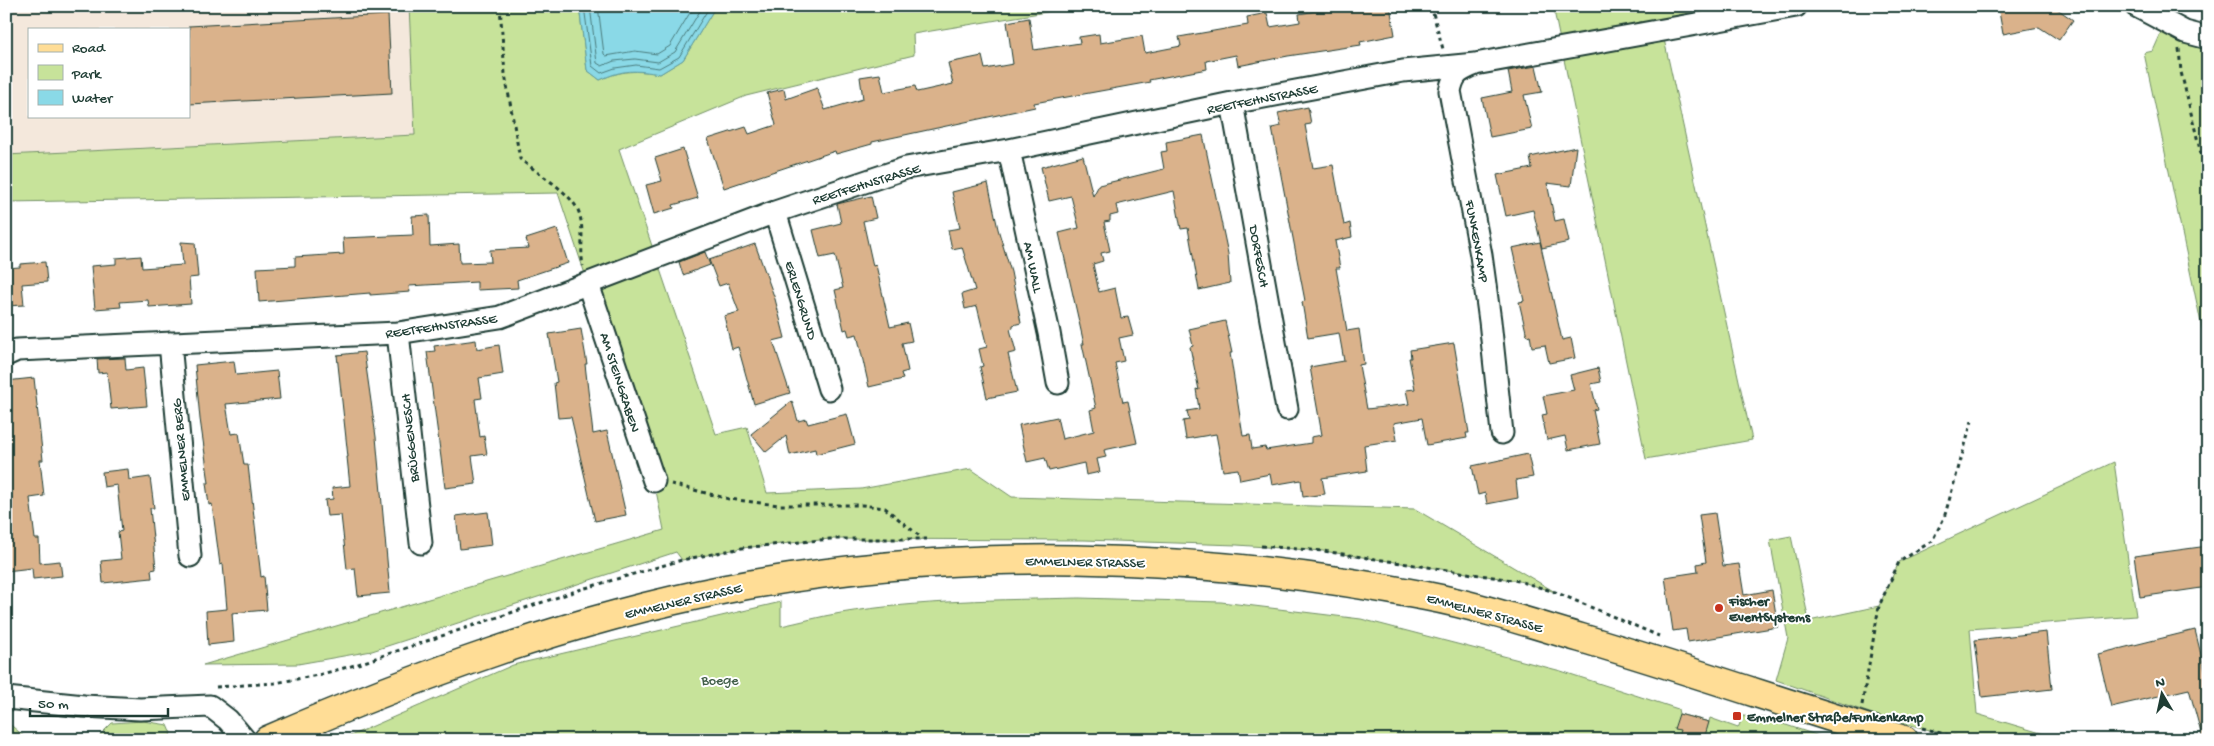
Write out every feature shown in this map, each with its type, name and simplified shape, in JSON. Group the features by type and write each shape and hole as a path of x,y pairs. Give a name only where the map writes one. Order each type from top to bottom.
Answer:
{"main road":[{"name":"EMMELNER STRASSE","path":"268,740 346,706 451,665 581,624 661,604 727,589 864,568 1006,559 1142,562 1250,570 1353,584 1429,597 1515,618 1629,652 1855,725 1912,733"}],"street":[{"name":"REETFEHNSTRASSE","path":"6,355 17,350 398,334 500,317 775,212 906,168 1009,150 1232,103 1403,71 1476,64 1796,6"},
{"path":"2136,6 2185,32 2208,38"},
{"name":"FUNKENKAMP","path":"1476,64 1458,72 1453,79 1450,91 1481,255 1502,433"},
{"name":"DORFESCH","path":"1232,103 1287,409"},
{"name":"AM WALL","path":"1009,150 1058,383"},
{"name":"ERLENGRUND","path":"775,212 828,389"},
{"name":"AM STEINGRABEN","path":"588,284 654,481"},
{"name":"BRÜGGENESCH","path":"398,334 421,543"},
{"name":"EMMELNER BERG","path":"170,343 190,556"},
{"path":"6,698 93,707 140,708 211,696 245,740"}],"path":[{"path":"500,6 505,74 520,159 578,206 581,218 582,265 588,284"},
{"path":"1431,6 1447,67"},
{"path":"2185,32 2179,46 2178,57 2208,188"},
{"path":"1855,725 1863,701 1879,606 1898,562 1932,541 1944,518 1972,421"},
{"path":"654,481 729,499 778,505 862,505 885,508 923,539"},
{"path":"211,696 327,673 582,589 682,560 742,548 830,539 933,540"},
{"path":"1256,546 1323,551 1519,582 1555,592 1665,639"},
{"path":"1912,733 1967,740"}],"shaded area":[{"path":"6,6 409,6 415,135 6,155"}],"green space":[{"path":"409,6 579,6 587,70 600,80 615,74 629,72 660,74 683,60 716,6 1082,6 913,34 914,55 746,96 619,149 716,434 747,427 767,493 861,489 971,469 1012,497 1415,509 1555,592 1519,581 1323,551 1237,545 1084,540 830,539 742,548 682,560 676,552 372,651 298,664 203,665 664,530 654,481 558,193 6,202 6,155 415,135"},
{"path":"1553,6 1797,6 1662,30 1752,440 1646,459"},
{"path":"2166,22 2208,38 2208,356 2144,53 2153,51"},
{"path":"2114,462 2136,616 1970,629 1977,714 2064,740 1967,740 1881,717 1776,680 1788,638 1770,540 1791,536 1809,621 1879,606 1899,562"},
{"name":"Boege","path":"1079,598 1221,602 1361,619 1561,671 1678,709 1679,714 1709,722 1710,718 1738,728 1743,716 1765,718 1831,740 341,740 513,665 781,602 781,626 834,614 900,605 960,601"},
{"path":"6,721 26,738 35,740 6,740"},
{"path":"143,721 168,725 171,732 169,740 95,740 112,723"}],"water":[{"path":"579,6 716,6 683,60 660,74 630,71 600,80 587,70"}],"building":[{"path":"1327,6 1390,6 1395,35 1360,42 1361,45 1238,66 1236,55 1206,61 1207,69 1149,80 1150,82 1034,103 1035,107 872,142 872,144 836,154 835,151 724,188 708,139 746,127 749,134 776,125 767,93 784,89 786,99 817,88 825,110 863,99 860,77 880,74 884,92 915,86 917,92 953,84 948,63 982,56 985,69 1013,64 1007,22 1029,18 1034,50 1080,43 1079,37 1099,34 1100,43 1142,36 1145,53 1181,46 1179,37 1248,25 1247,17 1267,13 1270,27 1300,22 1299,14 1327,9"},
{"path":"1998,6 2036,6 2036,10 2053,6 2073,20 2059,40 2039,27 2003,34"},
{"path":"388,15 392,93 190,104 189,26"},
{"path":"1536,66 1542,92 1524,95 1532,129 1490,137 1482,98 1512,92 1508,71"},
{"path":"1308,107 1311,124 1305,125 1313,168 1333,165 1344,225 1350,223 1352,237 1335,241 1340,268 1336,268 1347,331 1359,329 1364,364 1359,365 1367,409 1409,404 1406,390 1415,389 1409,358 1411,358 1410,350 1454,343 1469,433 1466,433 1467,438 1427,445 1422,418 1394,423 1397,440 1364,445 1367,471 1322,478 1325,494 1303,497 1301,480 1272,485 1270,474 1240,480 1238,469 1223,471 1216,434 1186,439 1183,421 1189,420 1187,411 1199,409 1196,389 1199,390 1190,347 1193,346 1189,329 1225,321 1232,353 1230,353 1243,436 1250,435 1252,449 1265,447 1266,450 1311,443 1311,437 1322,435 1310,367 1344,361 1339,333 1308,338 1302,302 1305,301 1272,128 1281,126 1278,113"},
{"path":"1203,135 1228,254 1230,283 1199,290 1188,228 1181,229 1174,191 1116,205 1118,214 1110,216 1110,221 1104,222 1110,251 1101,253 1103,261 1093,264 1099,292 1115,288 1121,318 1128,317 1133,335 1119,338 1124,361 1115,363 1123,402 1128,401 1137,443 1104,450 1106,457 1097,459 1100,472 1086,475 1084,463 1049,471 1045,458 1027,462 1019,425 1057,417 1062,439 1094,431 1090,410 1096,408 1059,233 1079,228 1071,196 1049,201 1041,167 1083,156 1093,196 1099,185 1164,169 1161,152 1167,151 1166,142"},
{"path":"1576,147 1571,186 1547,183 1555,221 1564,219 1569,242 1542,248 1533,210 1506,216 1497,175 1532,168 1530,157"},
{"path":"683,149 698,198 673,205 674,208 654,214 646,185 662,181 655,158"},
{"path":"988,183 998,229 1011,272 1021,323 1013,325 1013,328 1010,329 1016,352 1008,354 1017,392 987,398 980,367 983,366 979,349 987,347 977,306 965,309 962,294 975,290 962,247 952,249 948,230 960,228 952,192"},
{"path":"871,196 876,218 863,221 873,266 876,265 890,327 908,323 912,341 902,343 908,371 901,373 903,379 869,387 857,334 849,336 847,329 844,330 835,290 843,288 835,255 820,258 813,230 841,223 837,204"},
{"path":"429,215 430,246 459,244 460,263 491,262 490,250 529,248 526,239 557,229 568,263 517,280 518,288 477,290 477,282 409,286 410,292 370,295 370,293 259,302 257,268 295,266 295,257 344,254 343,238 413,235 412,216"},
{"path":"181,242 195,243 198,277 189,278 191,304 149,307 148,300 120,302 121,307 95,309 91,266 116,264 116,258 141,256 142,268 183,265"},
{"path":"1540,242 1562,340 1571,338 1575,358 1549,363 1545,345 1532,347 1530,335 1527,336 1519,302 1524,301 1512,248"},
{"path":"755,244 775,299 785,338 773,341 790,393 754,404 738,347 732,349 724,316 739,312 728,283 719,286 709,260"},
{"path":"705,252 710,265 683,275 679,262"},
{"path":"45,262 47,282 22,284 24,305 6,306 6,268 20,267 20,264"},
{"path":"581,329 587,364 585,364 593,434 607,431 626,515 595,521 571,417 558,418 554,383 557,382 549,334"},
{"path":"476,340 477,349 499,345 503,374 479,378 482,398 475,399 480,437 484,436 487,454 472,456 476,484 445,488 427,352 435,351 434,346"},
{"path":"364,352 376,437 390,593 358,596 355,568 347,569 341,515 327,516 325,500 333,499 332,488 350,486 337,355"},
{"path":"125,358 126,370 143,368 147,406 111,409 107,372 98,373 97,359"},
{"path":"234,361 236,375 277,371 280,399 226,404 231,434 239,433 244,465 248,465 261,577 264,576 267,610 232,613 234,642 208,645 206,611 227,609 223,564 220,565 212,504 209,505 206,483 209,483 195,365"},
{"path":"1598,368 1601,382 1591,384 1597,409 1593,410 1600,444 1568,450 1565,436 1547,440 1542,415 1547,414 1543,396 1574,390 1570,375"},
{"path":"34,378 43,460 40,460 44,496 30,498 35,539 39,539 40,563 60,561 62,576 33,579 32,568 6,571 6,381"},
{"path":"792,401 798,421 806,419 808,424 847,414 855,444 816,454 815,449 790,455 786,436 766,452 751,434"},
{"path":"1528,454 1533,477 1516,480 1518,498 1487,504 1485,493 1478,495 1472,466"},
{"path":"128,469 129,480 150,477 154,508 150,508 156,569 151,570 152,578 103,583 101,561 121,559 118,532 122,531 117,485 104,487 102,472"},
{"path":"488,512 492,545 460,549 456,516"},
{"path":"1715,513 1723,566 1739,564 1744,595 1772,590 1778,627 1688,642 1686,629 1673,631 1665,577 1698,572 1697,564 1706,562 1699,515"},
{"path":"2208,546 2208,587 2140,597 2134,556"},
{"path":"2195,630 2208,683 2208,739 2203,740 2189,689 2111,707 2098,654"},
{"path":"2046,632 2052,689 1982,697 1975,640"},
{"path":"1679,714 1709,722 1704,739 1693,736 1692,740 1677,740 1680,730 1674,729"}],"place":[{"name":"Fischer EventSystems","path":"1719,608"},
{"name":"Emmelner Straße/Funkenkamp","path":"1737,716"}]}
